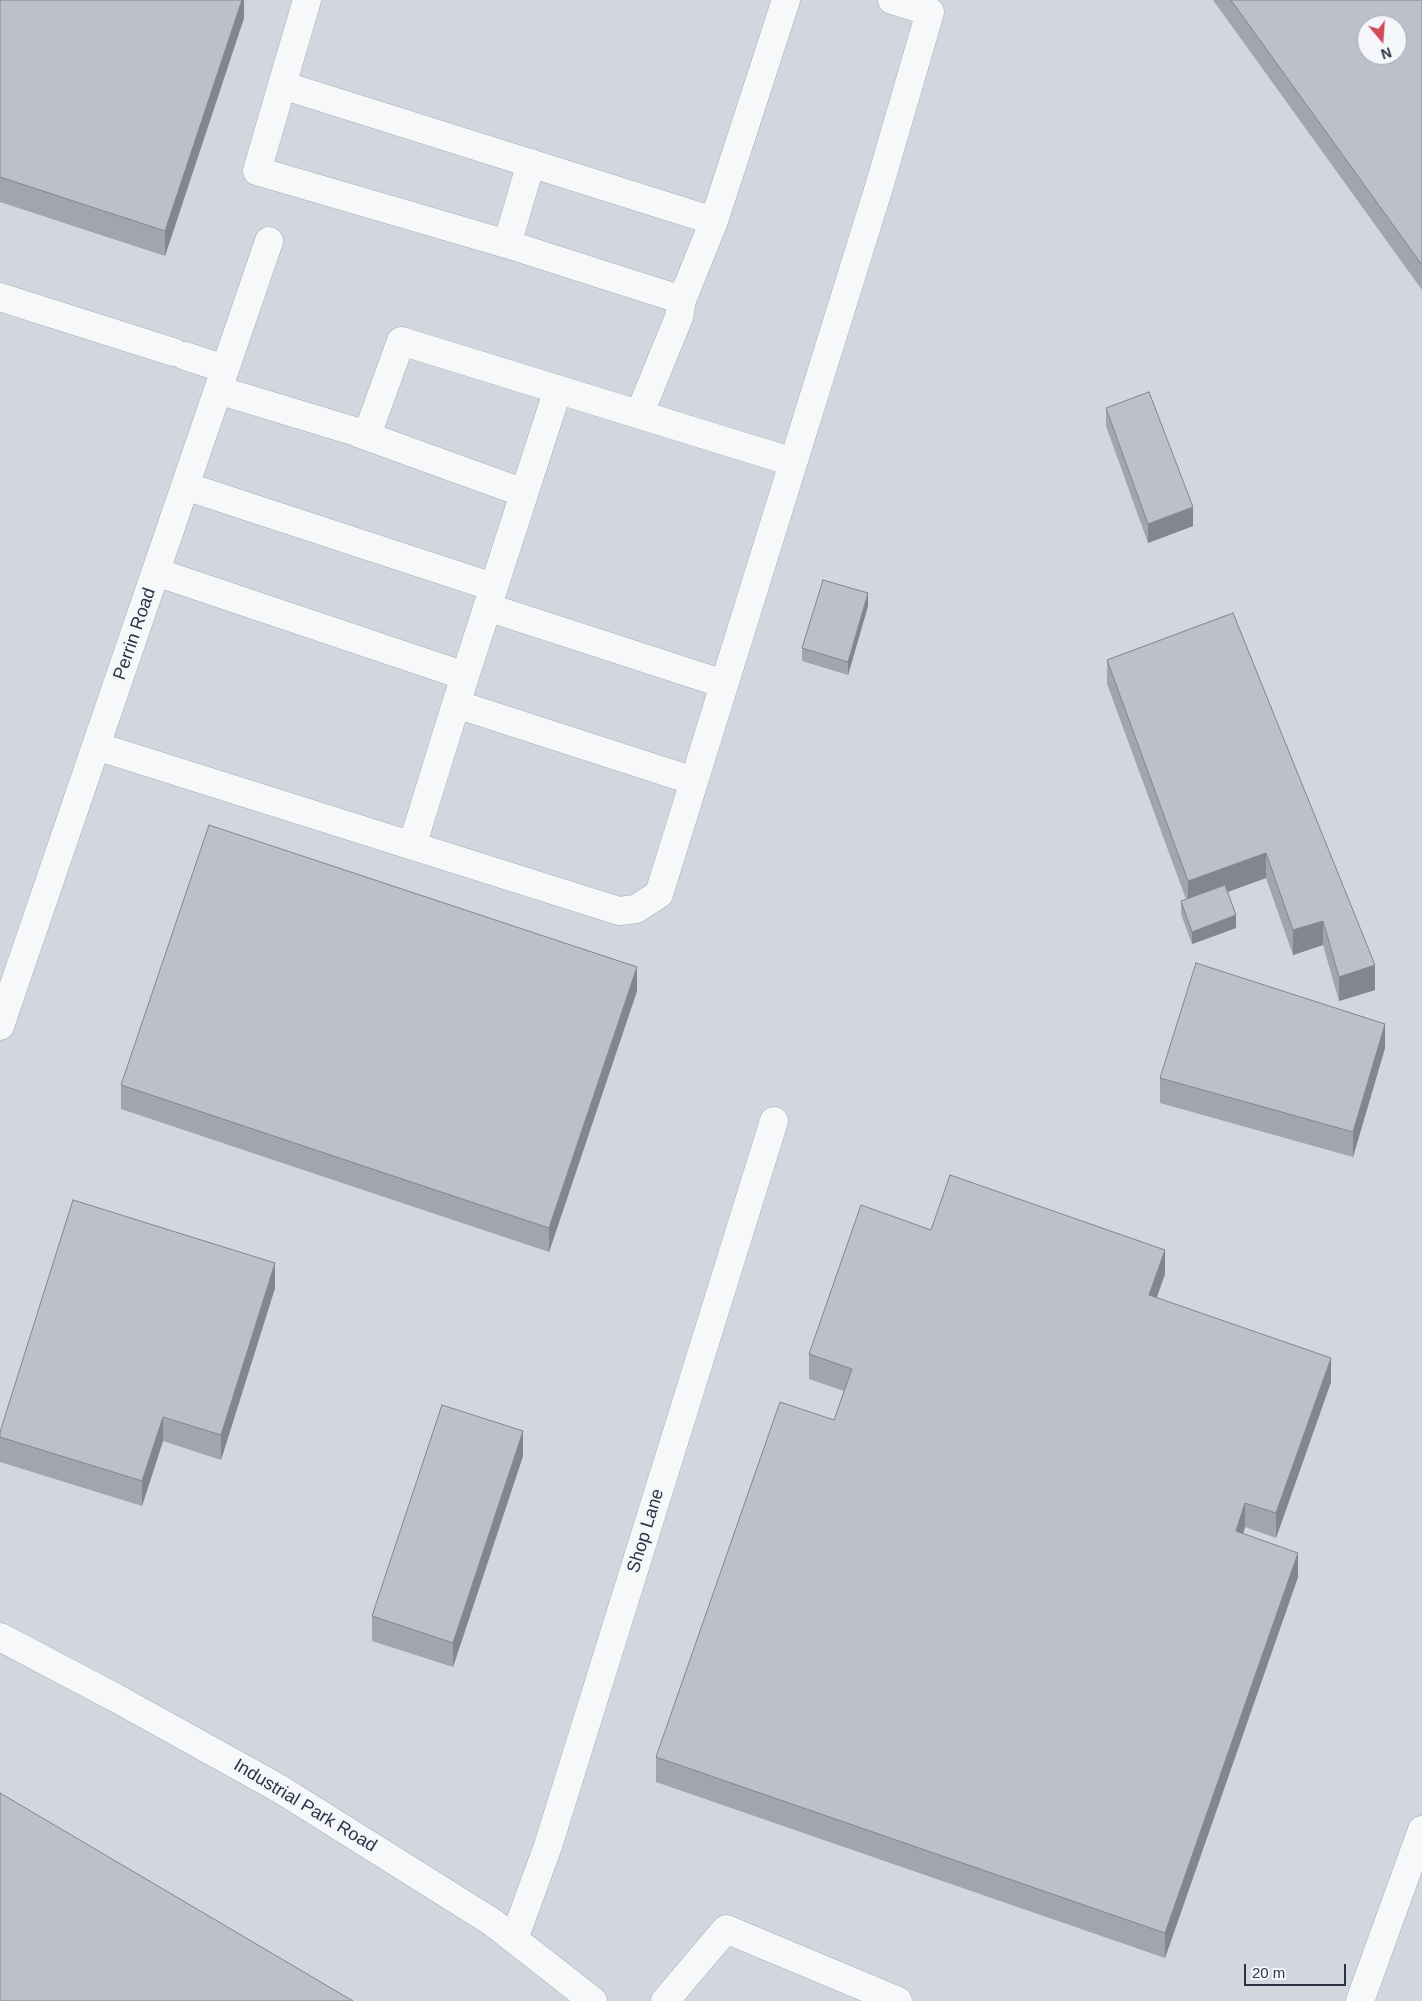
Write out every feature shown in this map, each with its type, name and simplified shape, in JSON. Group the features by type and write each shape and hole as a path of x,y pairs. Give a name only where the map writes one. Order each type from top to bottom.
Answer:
{"street":[{"path":"307,0 257,171 506,244 682,300"},
{"path":"639,414 679,316 682,300 714,221 786,0"},
{"path":"96,746 619,911 636,909 659,894 876,196 930,12 892,0"},
{"path":"282,85 714,221"},
{"path":"506,244 531,163"},
{"name":"Perrin Road","path":"0,1026 269,242"},
{"path":"0,297 179,354 222,380 358,433 524,493"},
{"path":"358,433 367,435 401,341 793,462"},
{"path":"412,846 558,389"},
{"path":"185,486 724,684"},
{"path":"156,572 465,676"},
{"path":"456,704 694,781"},
{"name":"Shop Lane","path":"514,1939 548,1846 774,1121"},
{"name":"Industrial Park Road","path":"0,1637 116,1698 280,1789 492,1922 593,2001"},
{"path":"1360,2001 1422,1830"},
{"path":"665,2001 726,1929 898,2001"}],"shaded area":[{"path":"0,0 1422,0 1422,2001 0,2001"}],"building":[{"path":"0,0 242,0 165,231 0,177"},
{"path":"1231,0 1422,0 1422,265"},
{"path":"1149,392 1193,507 1148,524 1106,408"},
{"path":"823,580 868,593 848,662 802,648"},
{"path":"1233,613 1375,965 1339,977 1323,921 1293,930 1266,853 1188,881 1107,660"},
{"path":"209,825 637,967 549,1228 121,1085"},
{"path":"1225,885 1236,915 1192,932 1181,901"},
{"path":"1196,963 1385,1024 1353,1132 1160,1078"},
{"path":"950,1175 1165,1250 1149,1295 1331,1358 1276,1513 1245,1503 1236,1531 1298,1553 1165,1933 656,1757 780,1402 834,1420 852,1369 809,1354 861,1205 931,1230"},
{"path":"73,1200 275,1263 221,1435 163,1417 142,1481 0,1437"},
{"path":"442,1405 523,1431 453,1643 372,1616"},
{"path":"0,1793 353,2001 0,2001"}]}
